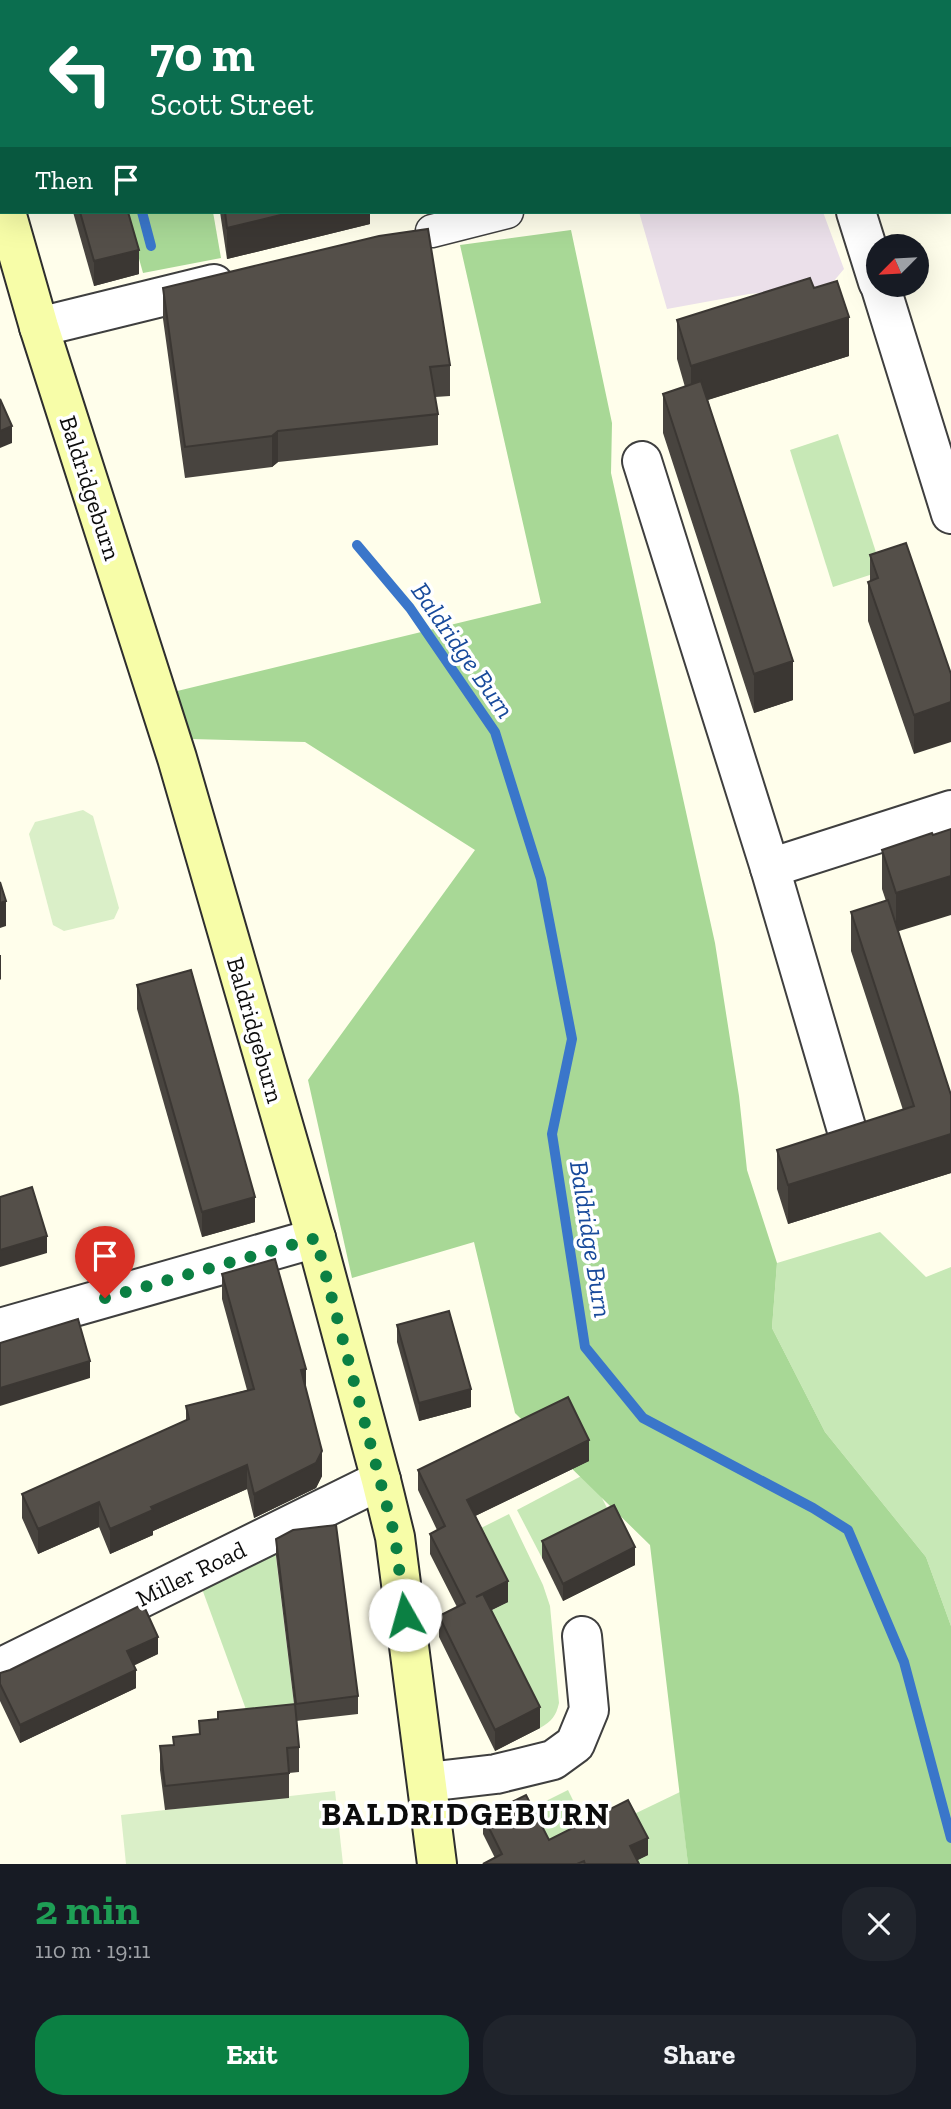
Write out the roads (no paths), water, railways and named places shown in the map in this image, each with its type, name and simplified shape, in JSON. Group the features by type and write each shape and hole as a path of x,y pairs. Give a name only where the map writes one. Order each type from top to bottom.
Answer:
{"main road":[{"name":"Baldridgeburn","path":"7,214 39,327 177,758 316,1238 381,1480 395,1537 437,1864"}],"street":[{"path":"414,235 499,214"},
{"path":"857,214 866,243"},
{"path":"39,327 241,277"},
{"path":"883,298 951,514"},
{"path":"642,461 770,868 848,1134"},
{"path":"770,868 951,810"},
{"path":"0,1328 316,1238"},
{"name":"Miller Road","path":"0,1668 381,1480"},
{"path":"427,1782 496,1774 553,1759 575,1744 589,1710 582,1636"}],"waterway":[{"path":"143,214 151,246"},
{"name":"Baldridge Burn","path":"357,545 410,608 495,732 541,879 572,1039 552,1134 585,1347 643,1418 813,1508 848,1530 904,1662 951,1838"}],"district":[{"name":"BALDRIDGEBURN","path":"466,1814"}]}
